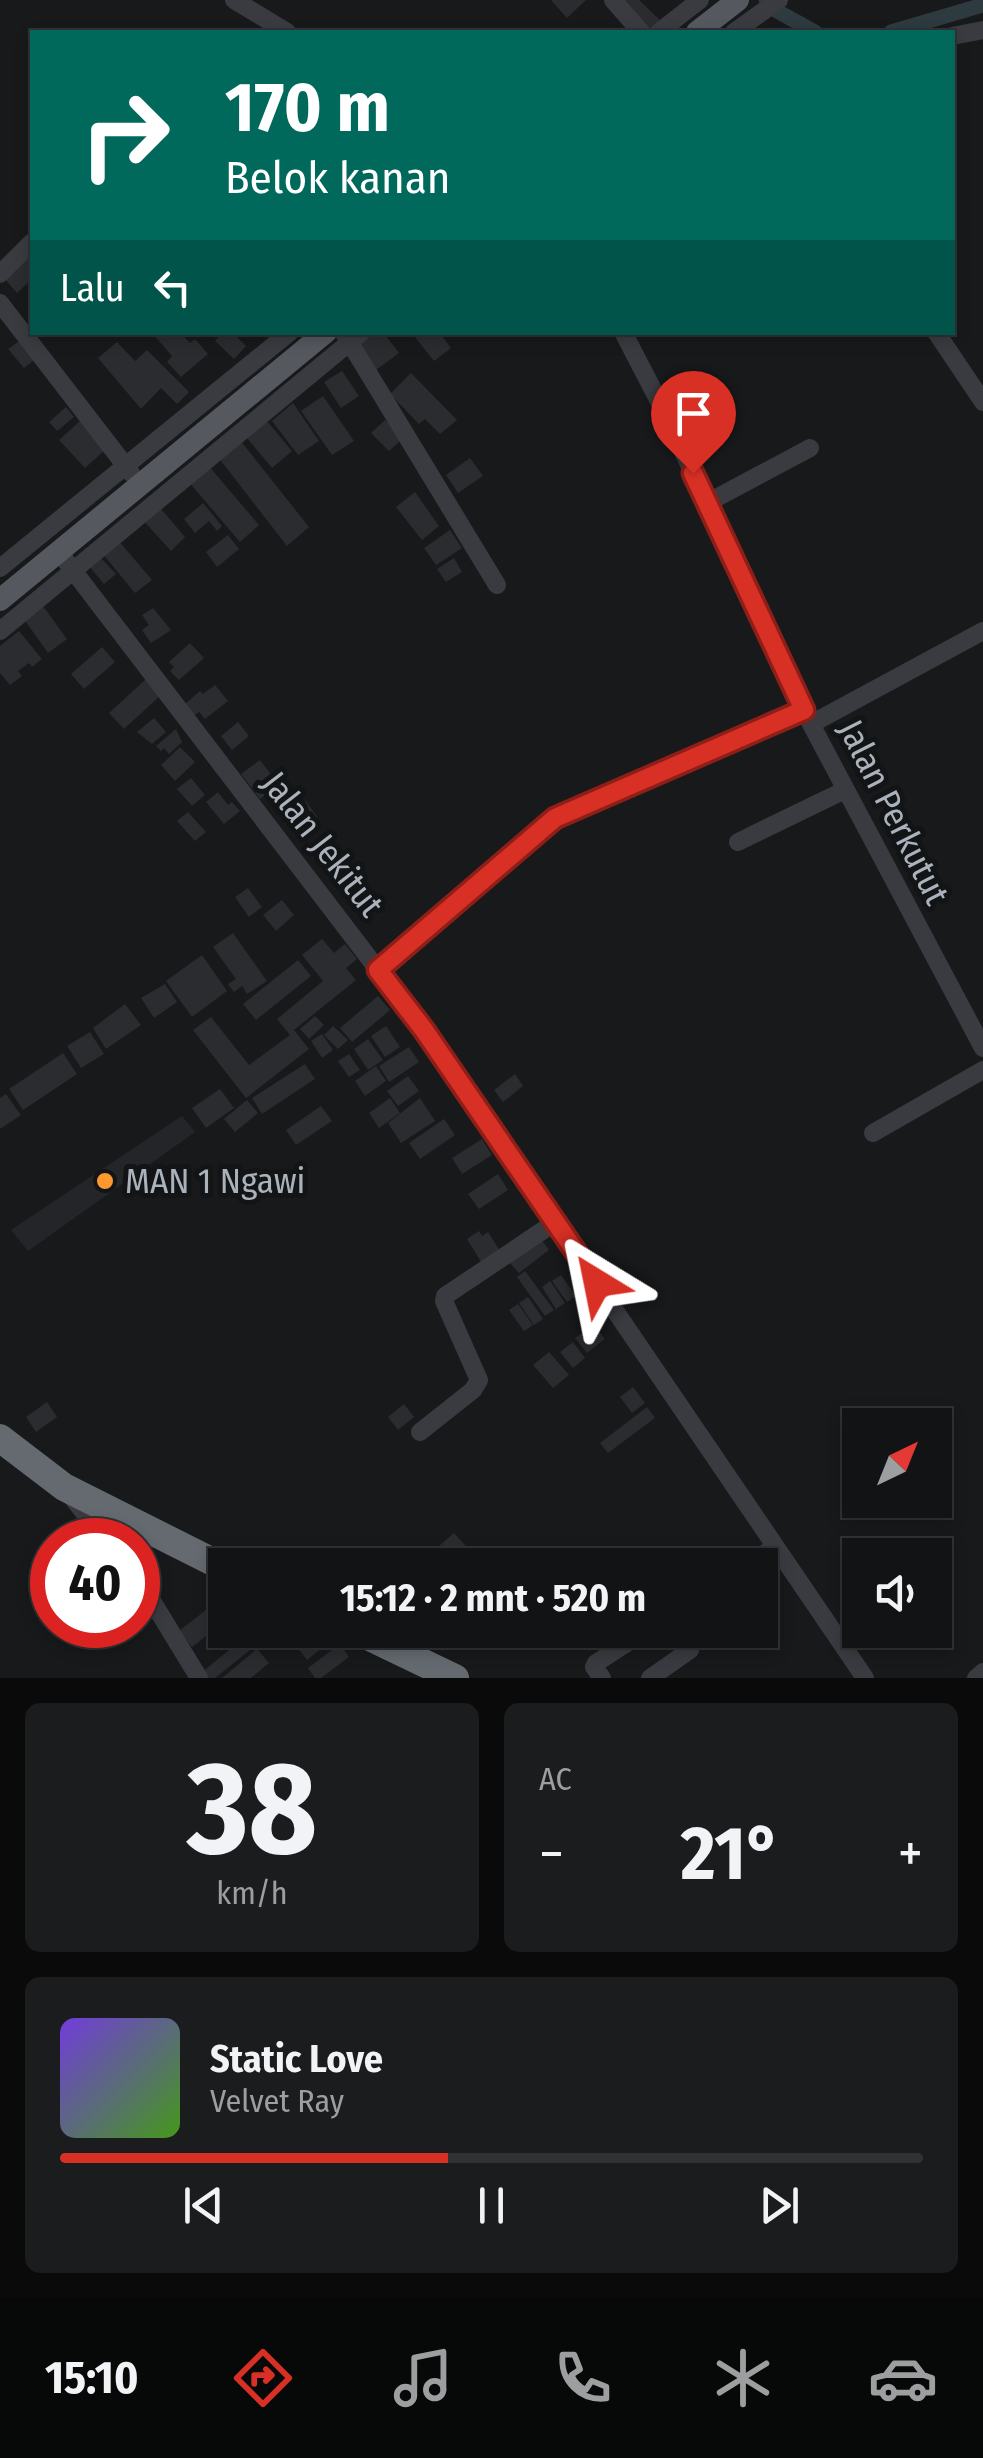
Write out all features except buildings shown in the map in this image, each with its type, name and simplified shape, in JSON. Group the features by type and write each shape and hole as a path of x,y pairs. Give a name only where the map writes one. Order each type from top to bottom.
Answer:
{"highway":[{"path":"0,1438 64,1487 208,1559"},
{"path":"392,1648 455,1678"}],"main road":[{"path":"702,30 743,15"},
{"path":"0,600 319,335"}],"street":[{"path":"234,0 283,30"},
{"path":"612,0 640,30"},
{"path":"662,30 700,0"},
{"path":"743,15 778,0"},
{"path":"955,35 983,30"},
{"path":"0,274 30,244"},
{"path":"0,303 141,485"},
{"path":"0,568 286,335"},
{"path":"0,631 353,335 497,585"},
{"name":"Jalan Perkutut","path":"624,335 808,717 983,1048"},
{"path":"938,335 983,402"},
{"path":"707,504 810,448"},
{"name":"Jalan Jekitut","path":"59,552 424,1030 865,1678"},
{"path":"378,970 555,818 808,717 983,631"},
{"path":"738,842 846,790"},
{"path":"873,1132 983,1070"},
{"path":"420,1432 480,1380 445,1296 554,1223"},
{"path":"64,1487 89,1518"},
{"path":"160,1614 199,1678"},
{"path":"602,1678 594,1665 620,1648"},
{"path":"650,1678 689,1648"},
{"path":"976,1678 983,1672"}],"shaded area":[{"name":"MAN 1 Ngawi","path":"182,1116 195,1132 28,1251 11,1230"}],"waterway":[{"path":"766,0 777,11 811,30"},
{"path":"898,30 983,5"}],"place":[{"name":"MAN 1 Ngawi","path":"105,1181"}],"route":[{"path":"597,1283 424,1030 378,970 555,818 804,710 693,473"}]}
